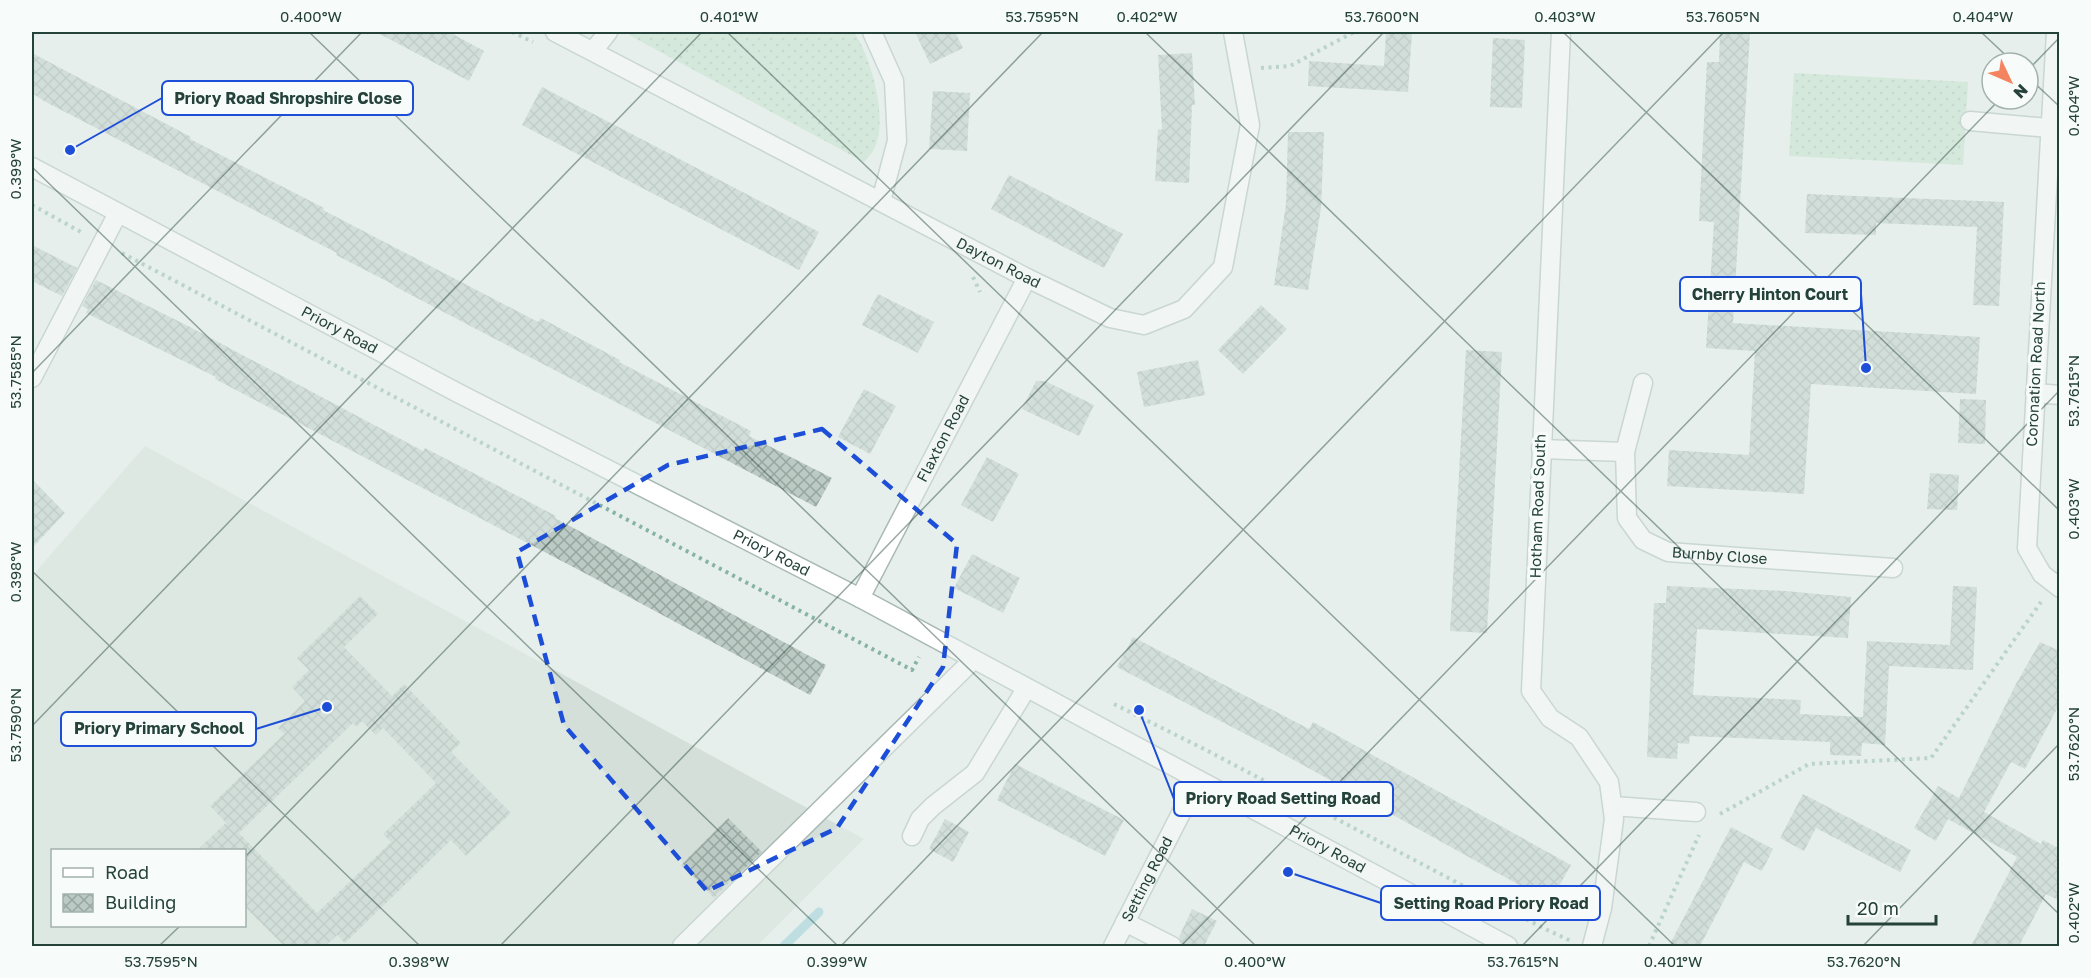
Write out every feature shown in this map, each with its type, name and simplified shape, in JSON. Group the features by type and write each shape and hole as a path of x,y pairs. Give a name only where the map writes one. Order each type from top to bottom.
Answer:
{"street":[{"name":"Dayton Road","path":"555,32 1027,278 1110,318 1144,325 1184,309 1223,267 1250,125 1233,32"},
{"path":"593,51 608,32"},
{"path":"872,32 894,81 897,131 897,141 881,201"},
{"name":"Hotham Road South","path":"1562,32 1531,691 1550,718 1579,737 1609,782 1614,819 1602,908 1592,946"},
{"name":"Coronation Road North","path":"2056,32 2027,548 2042,574 2057,586"},
{"path":"1970,120 2049,128"},
{"name":"Priory Road","path":"32,167 459,393 860,598 1508,946"},
{"path":"32,378 118,213"},
{"name":"Flaxton Road","path":"860,598 1027,278"},
{"name":"Burnby Close","path":"1643,383 1625,452 1627,518 1643,540 1668,552 1893,568"},
{"path":"2035,393 2060,394"},
{"path":"1541,449 1625,452"},
{"path":"682,946 973,660"},
{"path":"912,836 920,819 933,806 975,773 1026,689"},
{"name":"Setting Road","path":"1113,946 1198,780"},
{"path":"1612,806 1696,812"},
{"path":"1125,922 1172,946"}],"path":[{"path":"1240,69 1290,66 1354,32"},
{"path":"1714,818 1809,764 1931,758 2057,586"},
{"path":"1649,946 1700,833"}],"highlighted area":[{"path":"822,429 957,544 943,667 837,828 707,891 564,725 517,552 668,465"}],"shaded area":[{"path":"145,446 864,839 757,946 32,946 32,576"}],"green space":[{"path":"631,32 854,32 867,57 879,107 878,139 873,151 864,162 629,35"},
{"path":"1794,73 1968,82 1963,165 1789,156"}],"building":[{"path":"376,32 449,32 484,51 469,81"},
{"path":"915,32 955,32 963,48 930,64"},
{"path":"1386,32 1412,32 1408,92 1308,86 1309,61 1384,66"},
{"path":"1720,32 1750,32 1733,323 1980,337 1976,394 1811,384 1804,494 1667,486 1669,450 1749,455 1755,351 1706,348 1714,222 1699,221 1700,198 1707,62 1719,62"},
{"path":"1493,38 1525,40 1522,108 1490,107"},
{"path":"32,53 191,137 190,139 324,208 323,210 538,322 541,318 751,431 749,436 832,478 816,507 394,286 336,255 337,253 44,101 32,93"},
{"path":"1192,53 1195,105 1192,105 1189,183 1155,181 1158,129 1162,130 1158,55"},
{"path":"542,87 819,232 799,270 522,125"},
{"path":"933,91 970,93 967,151 929,149"},
{"path":"1288,132 1324,132 1321,208 1308,290 1274,285 1286,204"},
{"path":"1009,175 1123,234 1104,268 991,209"},
{"path":"1807,194 2004,202 1999,306 1973,305 1977,227 1876,223 1876,235 1805,233"},
{"path":"32,245 77,268 62,296 32,281"},
{"path":"96,280 188,326 423,451 425,448 556,516 555,518 826,665 810,695 594,578 215,379 216,377 86,313 88,309 82,306"},
{"path":"878,294 934,322 918,353 862,325"},
{"path":"1261,305 1287,329 1243,374 1218,350"},
{"path":"1466,350 1502,352 1487,633 1450,631"},
{"path":"1198,360 1205,395 1144,407 1137,372"},
{"path":"1036,381 1045,381 1094,405 1079,436 1022,409"},
{"path":"864,389 896,406 870,454 838,437"},
{"path":"1960,399 1986,400 1985,444 1958,443"},
{"path":"987,457 1019,474 993,522 961,505"},
{"path":"1930,473 1959,475 1957,510 1927,509"},
{"path":"32,479 65,513 32,548"},
{"path":"972,554 1020,578 1003,613 954,588"},
{"path":"1667,586 1785,591 1851,597 1848,638 1697,629 1693,695 1801,700 1800,714 1863,717 1867,641 1950,645 1953,586 1977,587 1973,670 1889,666 1885,745 1862,743 1861,756 1830,755 1830,742 1690,736 1689,744 1678,743 1677,759 1647,757 1654,603 1666,603"},
{"path":"360,596 378,614 344,647 392,696 404,684 461,743 451,752 511,813 466,856 451,840 345,943 337,935 325,946 284,946 246,908 246,849 198,849 226,823 210,806 284,734 278,728 305,701 292,687 309,670 297,658","holes":["362,721 376,735 383,728 436,783 383,834 391,842 317,913 239,833 353,723 357,727"]},
{"path":"1133,637 1309,729 1313,722 1571,865 1550,902 1274,749 1117,667"},
{"path":"2040,642 2060,651 2060,703 2025,769 2011,762 1984,812 2041,844 2043,840 2060,849 2060,901 2046,894 2019,946 1971,946 2017,857 1948,819 1936,841 1914,828 1938,786 1959,798 2016,684"},
{"path":"1015,764 1124,820 1105,856 997,800"},
{"path":"1803,794 1911,850 1900,872 1816,828 1804,851 1780,838"},
{"path":"728,818 762,852 714,898 681,865"},
{"path":"945,819 969,832 953,862 929,849"},
{"path":"1731,827 1773,849 1762,871 1744,862 1700,946 1669,946"},
{"path":"1192,909 1217,921 1204,946 1183,946 1179,937"}],"waterway":[{"path":"784,946 819,912"}],"place":[{"name":"Priory Road Shropshire Close","path":"70,150"},
{"name":"Cherry Hinton Court","path":"1866,368"},
{"name":"Priory Primary School","path":"327,707"},
{"name":"Priory Road Setting Road","path":"1139,710"},
{"name":"Setting Road Priory Road","path":"1288,872"}]}
